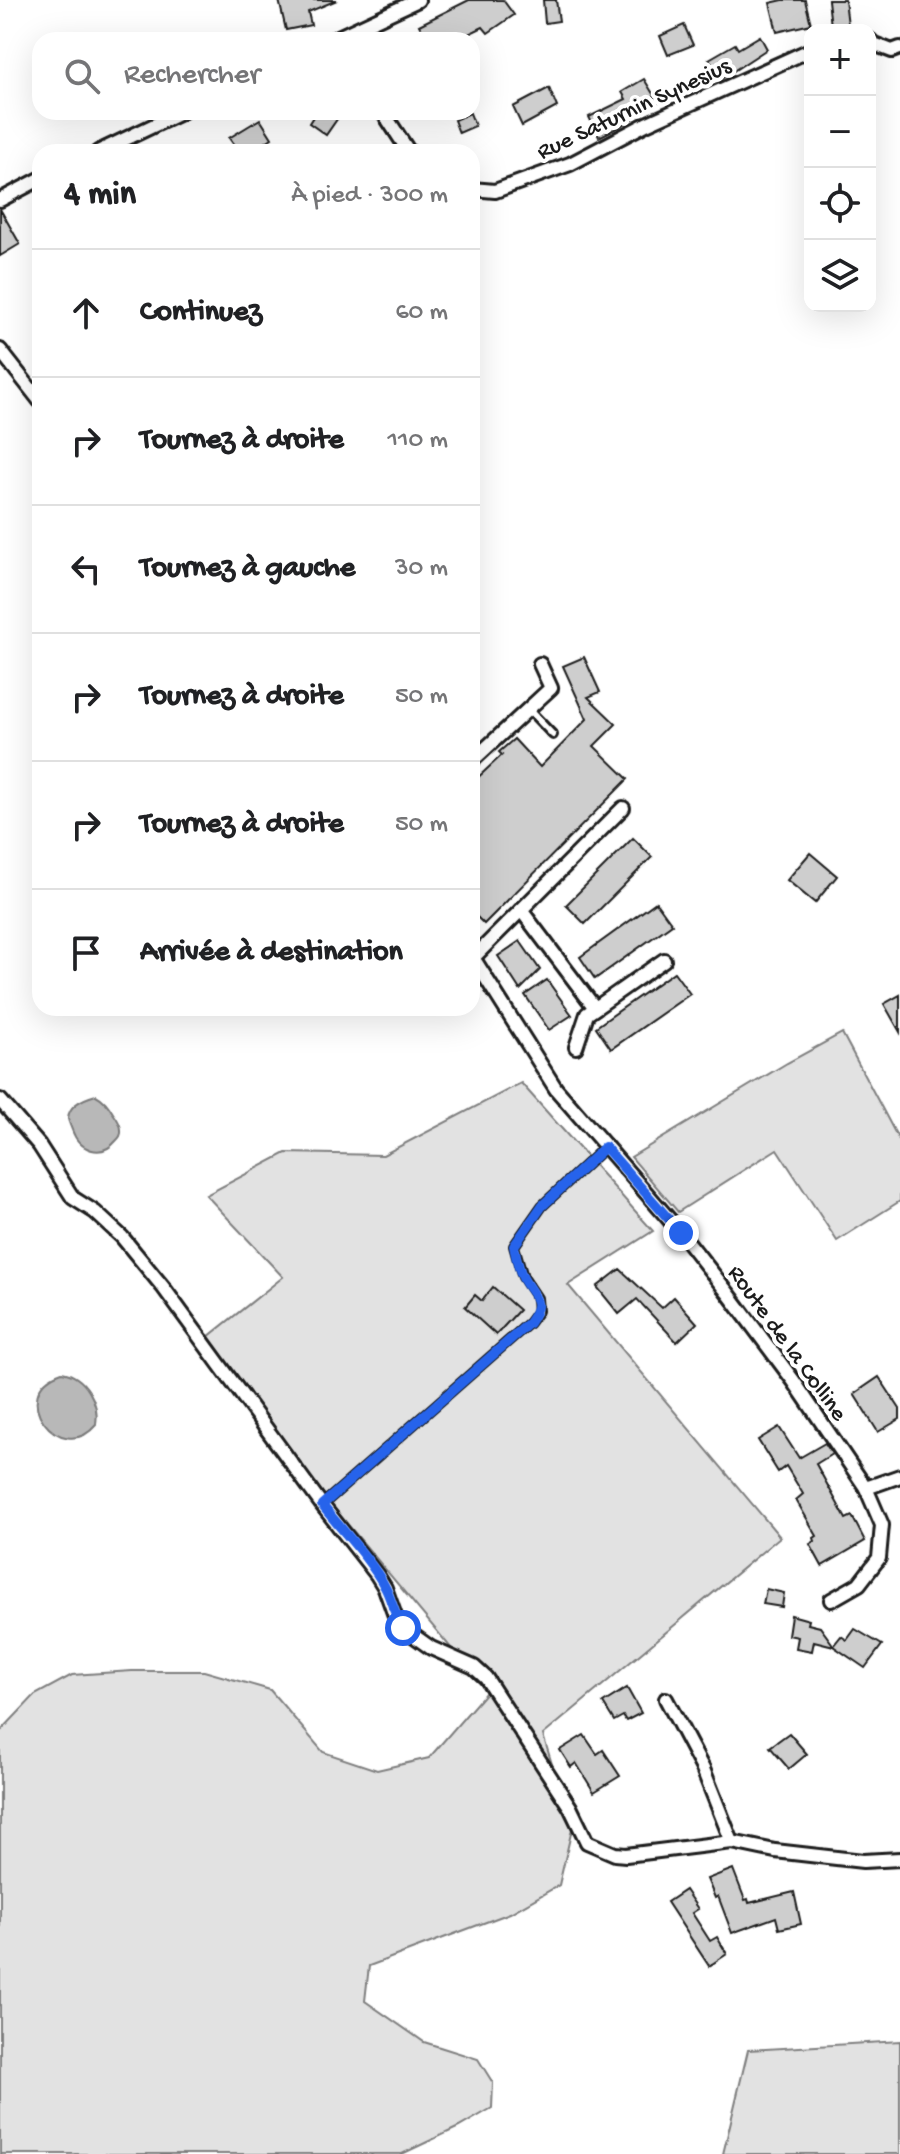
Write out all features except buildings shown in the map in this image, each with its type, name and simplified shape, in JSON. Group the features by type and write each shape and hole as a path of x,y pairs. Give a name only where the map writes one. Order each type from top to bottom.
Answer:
{"street":[{"path":"350,32 418,0"},
{"path":"876,45 892,51 900,48"},
{"name":"Rue Saturnin Synesius","path":"480,190 495,191 570,164 646,124 804,53"},
{"path":"115,144 165,120"},
{"path":"388,120 404,144"},
{"path":"0,200 32,183"},
{"path":"0,350 32,391"},
{"path":"480,754 551,688 540,664"},
{"path":"480,950 623,808"},
{"path":"521,910 595,1008"},
{"path":"576,1047 587,1014 664,960"},
{"name":"Route de la Colline","path":"480,968 556,1089 681,1233 728,1293 793,1380 866,1488 882,1525 879,1558 859,1584 831,1600"},
{"path":"0,1100 39,1145 73,1198 95,1212 122,1237 163,1287 377,1575 403,1628 431,1648 474,1667 486,1678 570,1807 587,1842 615,1854 626,1855 732,1842 775,1851 863,1861 900,1859"},
{"path":"866,1488 900,1476"},
{"path":"666,1699 703,1769 732,1842"}],"lane":[{"path":"528,709 553,735"},
{"path":"322,1505 529,1323 538,1311 537,1298 523,1277 514,1246 542,1206 605,1147"}],"shaded area":[{"path":"842,1033 900,1142 900,1201 837,1241 777,1149 678,1212 631,1157 787,1063"},
{"path":"521,1083 653,1231 568,1285 780,1537 543,1735 572,1829 559,1885 510,1913 369,1966 365,2001 424,2042 478,2059 493,2083 492,2108 402,2154 0,2154 0,1732 35,1695 72,1675 204,1671 270,1690 323,1752 377,1770 429,1758 487,1691 198,1345 283,1277 206,1195 286,1153 383,1155"},
{"path":"96,1095 109,1107 121,1132 110,1147 97,1151 80,1143 68,1118 74,1105"},
{"path":"62,1372 84,1384 96,1408 96,1425 82,1436 68,1437 54,1432 44,1422 38,1409 38,1395 45,1382"},
{"path":"900,2041 900,2154 723,2154 748,2050"}],"route":[{"path":"403,1628 377,1575 322,1505 529,1323 538,1311 537,1298 523,1277 514,1246 542,1206 605,1147 681,1233"}]}
